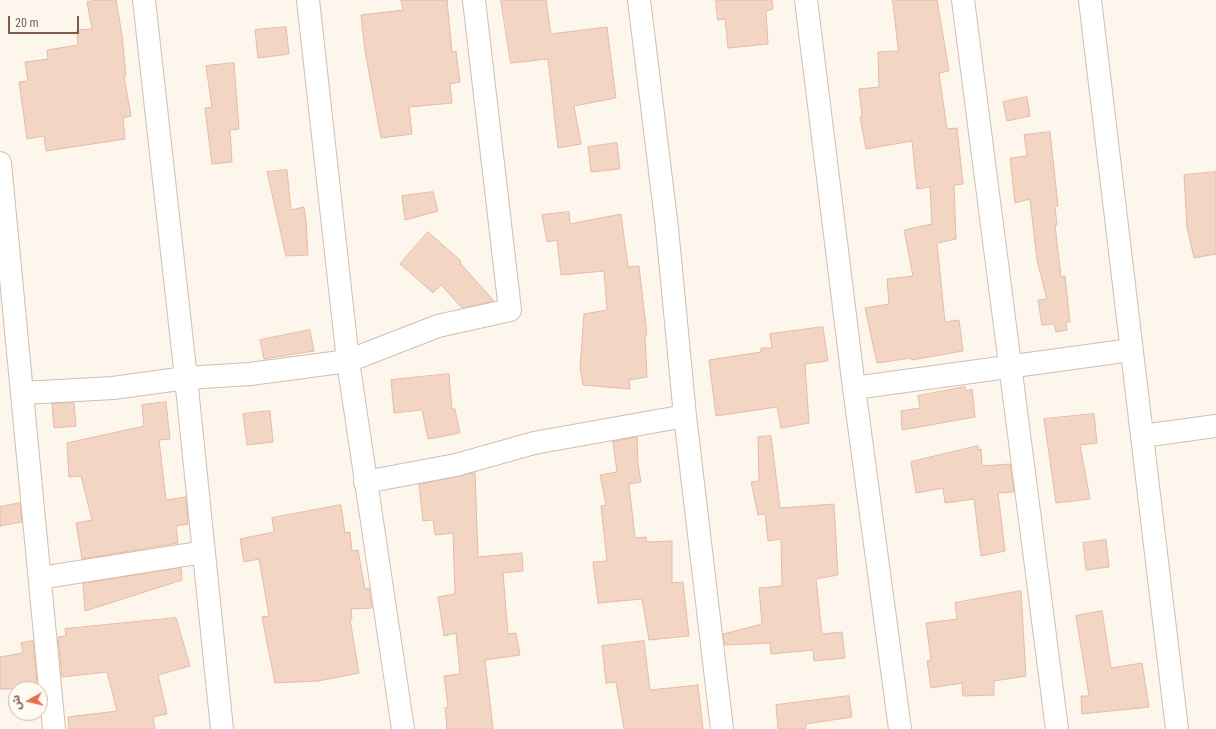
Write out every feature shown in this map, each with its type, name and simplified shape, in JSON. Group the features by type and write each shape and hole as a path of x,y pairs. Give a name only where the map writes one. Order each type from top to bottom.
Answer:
{"street":[{"path":"144,0 186,378 222,729"},
{"path":"308,0 348,362 403,729"},
{"path":"23,393 114,388 186,378 250,374 348,362 438,326 510,310 474,0"},
{"path":"639,0 672,276 685,416 722,729"},
{"path":"806,0 854,388 900,729"},
{"path":"963,0 1057,729"},
{"path":"1090,0 1177,729"},
{"path":"0,163 54,729"},
{"path":"854,388 1131,350"},
{"path":"365,482 456,465 534,442 685,416"},
{"path":"1142,436 1216,426"},
{"path":"40,578 204,552"}],"building":[{"path":"116,0 122,35 126,76 124,76 131,116 123,118 125,139 46,151 44,136 27,139 19,82 28,81 25,62 48,59 47,50 78,45 77,30 92,29 87,2"},
{"path":"401,0 447,0 452,52 456,51 460,82 450,84 452,103 409,107 412,134 381,138 365,51 361,15 403,10"},
{"path":"501,0 546,0 551,34 607,27 616,98 574,106 581,144 558,148 548,59 511,63"},
{"path":"716,0 772,0 773,9 766,11 768,44 728,48 725,19 718,20"},
{"path":"893,0 937,0 949,71 939,73 947,129 957,128 963,184 954,185 956,239 937,243 945,322 959,320 963,351 912,360 911,358 877,363 865,308 889,304 887,279 913,276 904,230 932,224 930,187 917,189 912,141 866,149 860,117 862,117 859,89 879,87 878,52 898,51"},
{"path":"286,27 289,54 258,58 255,30"},
{"path":"234,63 239,129 230,130 232,162 212,164 205,108 212,107 206,66"},
{"path":"1027,97 1030,116 1007,121 1003,102"},
{"path":"1050,132 1058,206 1055,207 1057,225 1055,225 1061,277 1065,276 1070,322 1066,322 1067,330 1056,332 1054,324 1042,325 1038,300 1047,299 1037,260 1030,199 1015,203 1010,158 1027,156 1024,135"},
{"path":"617,143 620,169 591,172 588,147"},
{"path":"287,170 291,210 304,207 308,255 286,256 267,172"},
{"path":"1216,172 1216,254 1194,258 1187,227 1184,175"},
{"path":"433,192 438,211 405,220 402,196"},
{"path":"569,212 570,224 621,214 628,267 639,266 647,335 645,335 647,377 629,380 630,389 583,385 580,368 584,314 607,310 604,271 561,275 557,240 547,242 542,215"},
{"path":"428,232 461,261 460,263 494,301 462,308 441,285 433,293 400,264"},
{"path":"823,327 828,361 805,364 809,423 781,428 777,407 716,416 709,360 761,352 761,348 772,348 770,334"},
{"path":"310,330 314,351 264,359 260,340"},
{"path":"449,374 452,409 455,409 460,433 428,439 422,410 394,413 391,380"},
{"path":"965,387 966,391 972,389 975,417 902,430 901,411 920,408 918,396"},
{"path":"166,402 170,439 159,440 166,500 186,497 188,524 176,526 178,543 82,559 76,523 92,520 81,476 69,477 67,443 144,426 142,405"},
{"path":"74,403 76,426 54,428 52,404"},
{"path":"270,411 273,442 247,445 243,414"},
{"path":"1094,414 1097,443 1080,445 1090,499 1056,503 1044,419"},
{"path":"771,436 780,508 834,504 838,575 816,579 822,634 842,632 845,658 814,661 813,650 771,654 770,643 725,645 723,634 762,624 759,588 782,586 781,539 768,541 765,514 758,515 751,482 759,481 758,437"},
{"path":"637,437 638,464 641,482 629,484 635,538 646,537 646,542 672,541 672,583 683,582 689,636 649,640 642,599 598,603 593,562 607,561 601,506 606,505 600,475 617,472 613,442"},
{"path":"978,446 978,450 981,449 982,466 1010,464 1014,492 998,493 1005,551 981,556 974,499 945,503 943,488 916,493 911,462"},
{"path":"475,473 478,557 522,553 523,571 503,573 508,634 516,633 520,655 485,660 493,729 447,729 445,708 448,707 444,676 460,674 456,633 444,636 438,597 455,594 453,533 435,535 433,520 423,521 419,485"},
{"path":"20,503 22,522 0,526 0,507"},
{"path":"341,505 345,533 350,532 352,551 358,550 365,589 369,588 372,608 351,609 352,619 350,619 359,673 318,681 275,683 262,617 269,616 259,559 244,562 240,539 274,532 272,518"},
{"path":"1106,540 1109,567 1086,570 1083,543"},
{"path":"181,568 182,580 85,611 83,584"},
{"path":"1021,591 1026,676 994,681 994,695 963,696 962,683 931,688 927,661 931,660 926,623 957,619 955,603"},
{"path":"1102,611 1111,668 1142,663 1149,707 1082,714 1081,696 1089,696 1076,616"},
{"path":"176,618 190,666 158,675 167,714 153,717 155,729 69,729 68,717 117,711 107,672 62,677 58,637 66,636 65,629"},
{"path":"33,641 37,681 8,681 8,689 0,689 0,657 23,653 21,643"},
{"path":"644,641 650,690 698,685 703,729 624,729 616,682 606,683 602,646"},
{"path":"849,696 852,717 806,724 806,729 778,729 776,705"}]}
